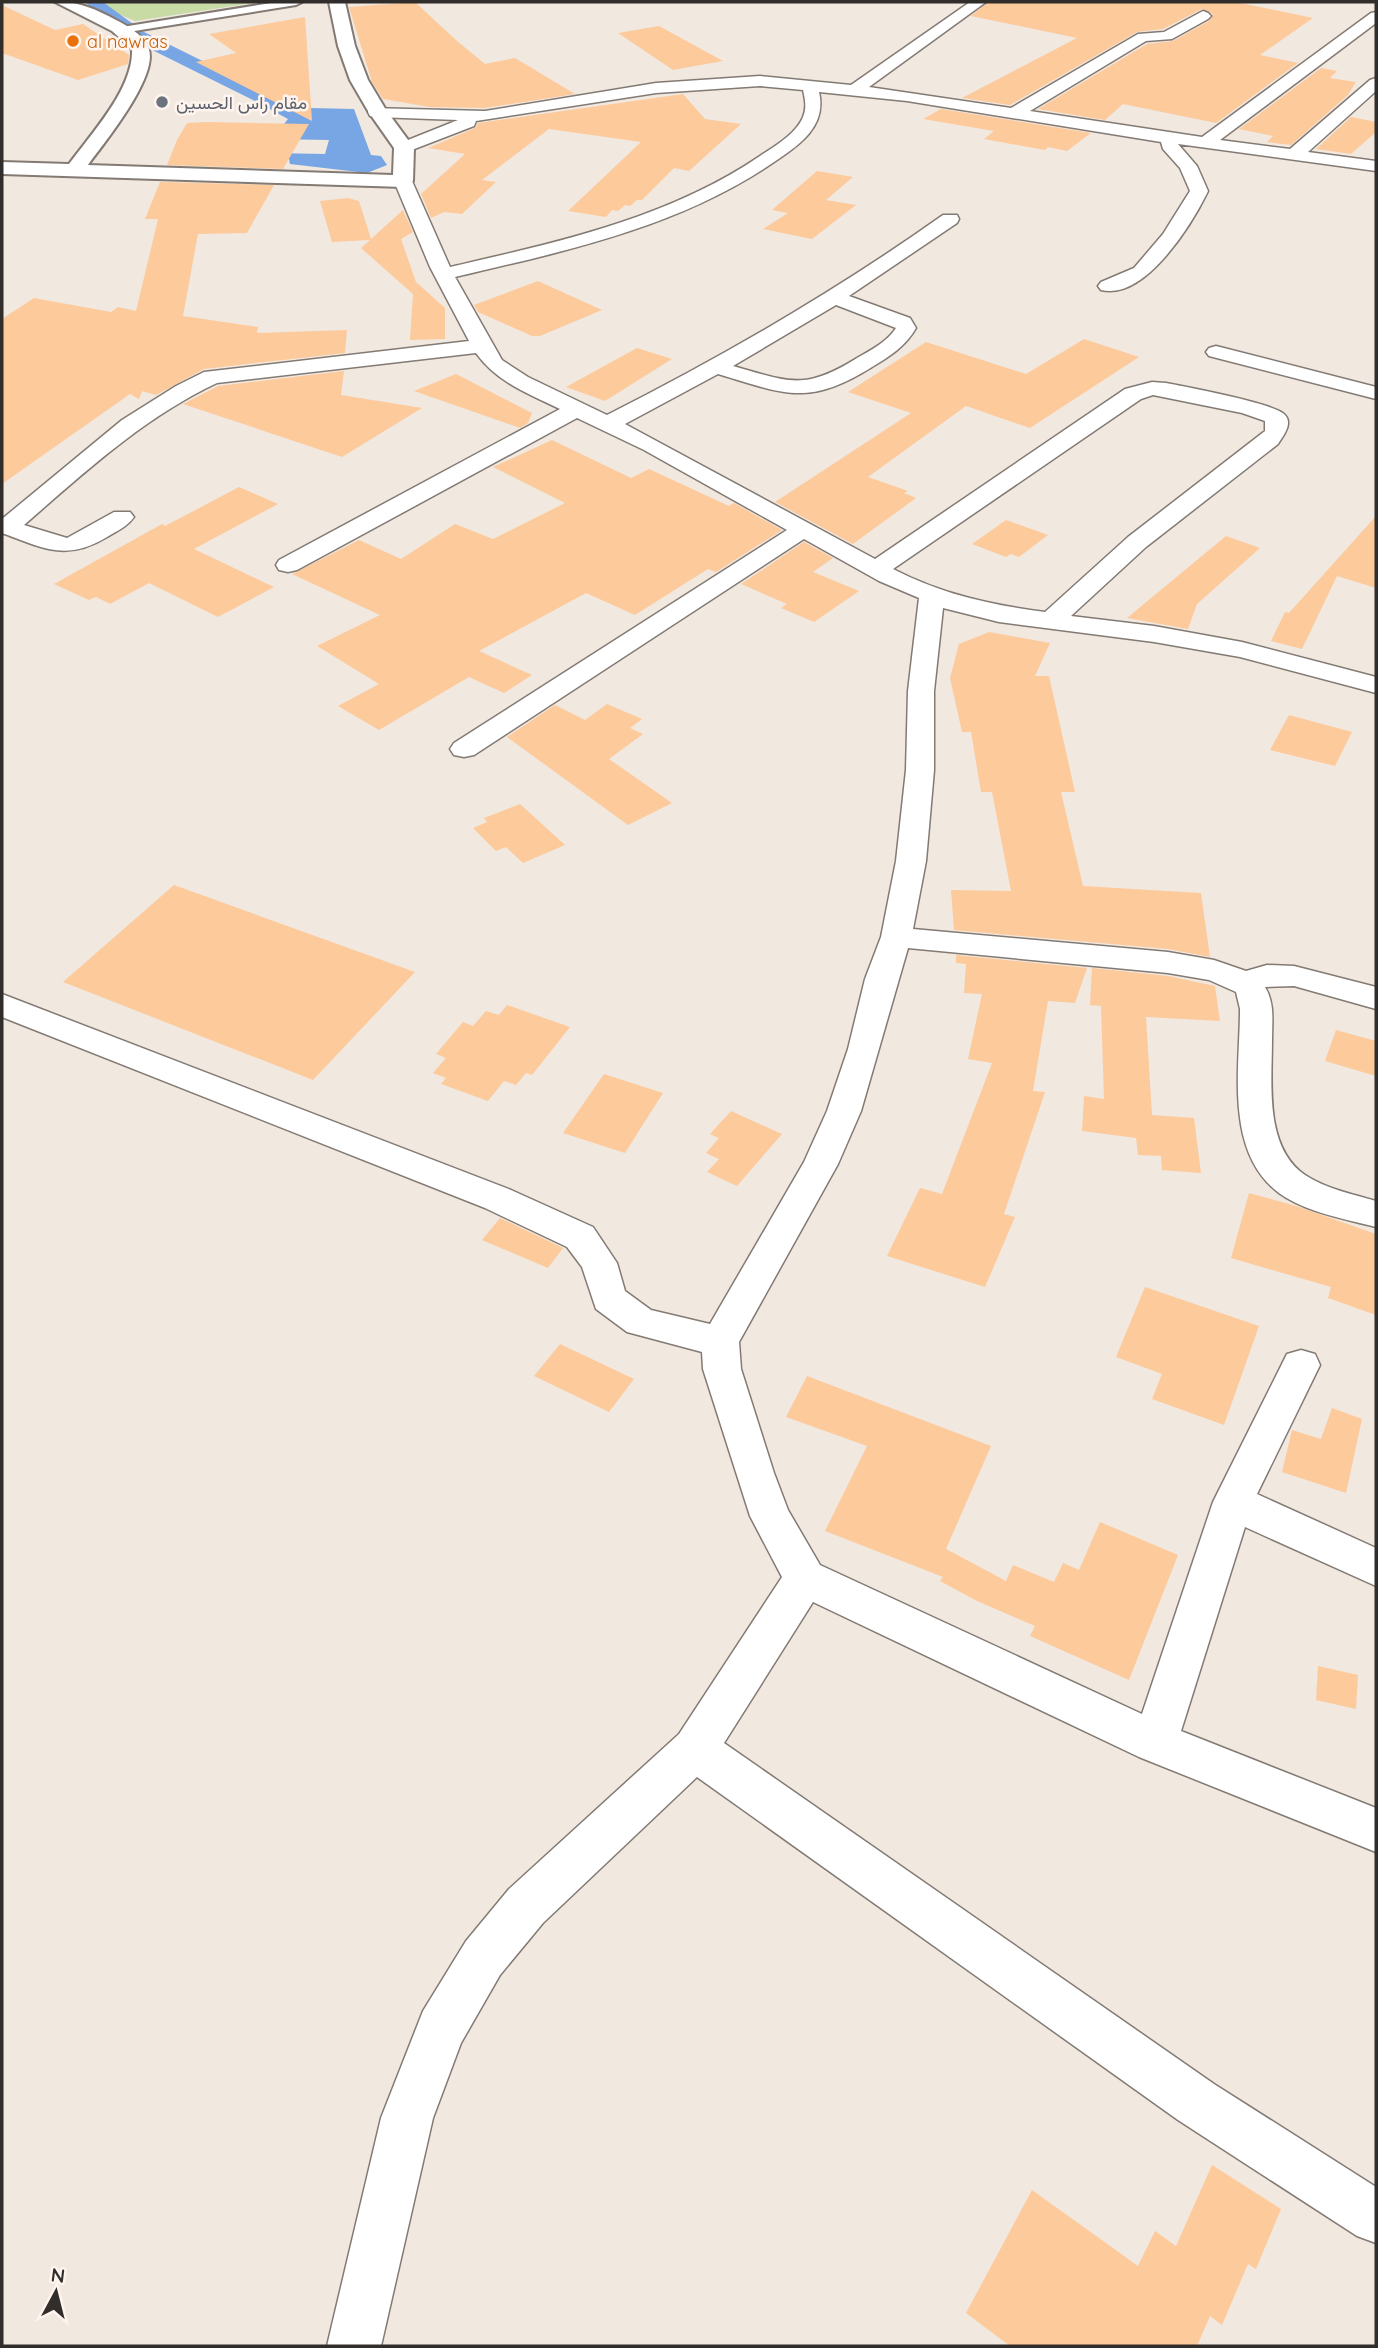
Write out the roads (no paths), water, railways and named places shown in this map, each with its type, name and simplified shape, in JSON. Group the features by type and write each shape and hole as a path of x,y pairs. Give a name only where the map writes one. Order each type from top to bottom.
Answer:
{"street":[{"path":"63,2 122,30 141,47 143,61 136,81 75,170"},
{"path":"122,30 296,2"},
{"path":"337,2 350,64 376,112 404,148 403,181 444,274 495,365 520,382 652,445 875,569 932,596 999,614 1154,634 1242,650 1376,685"},
{"path":"855,90 979,2"},
{"path":"1016,112 1143,37 1167,36 1203,16"},
{"path":"1205,143 1376,16"},
{"path":"376,112 485,116 700,83 760,81 855,90 1016,112 1170,138 1376,166"},
{"path":"1294,155 1376,83"},
{"path":"444,274 563,246 669,211 734,181 801,134 814,111 810,85"},
{"path":"404,148 485,116"},
{"path":"1108,286 1135,276 1153,261 1162,244 1194,204 1199,191 1188,166 1169,145 1170,138"},
{"path":"2,168 403,181"},
{"path":"607,424 718,368 835,298 950,219"},
{"path":"718,368 781,385 809,388 856,368 897,342 903,335 906,328 903,322 835,298"},
{"path":"122,517 93,536 69,547 53,545 5,526 139,418 180,390 212,377 482,346"},
{"path":"1216,352 1376,393"},
{"path":"875,569 904,552 1133,394 1152,388 1166,388 1249,408 1276,418 1276,430 1270,439 1137,542 1049,622"},
{"path":"288,565 575,410"},
{"path":"464,749 804,528"},
{"path":"932,596 921,691 920,771 911,861 896,937 881,979 864,1049 844,1111 826,1153 720,1342 722,1369 754,1473 771,1516 805,1578 1155,1742 1376,1830"},
{"path":"896,937 1181,966 1231,976 1244,983 1252,991 1256,1002 1260,1136 1267,1156 1292,1184 1334,1202 1376,1214"},
{"path":"1244,983 1267,975 1294,976 1376,998"},
{"path":"2,1005 498,1199 580,1237 599,1263 608,1299 640,1322 720,1342"},
{"path":"1155,1742 1233,1502 1301,1365"},
{"path":"1233,1502 1376,1568"},
{"path":"354,2346 407,2119 441,2029 483,1958 526,1906 695,1749 805,1578"},
{"path":"695,1749 1196,2102 1376,2217"}],"water":[{"path":"266,107 354,109 371,155 381,156 387,165 367,173 290,164 289,159 231,157 273,153 325,154 329,140 272,139 288,119"}],"waterway":[{"path":"93,2 138,36 275,104"}],"place":[{"name":"al nawras","path":"73,41"},
{"name":"مقام راس الحسين","path":"162,102"}]}
